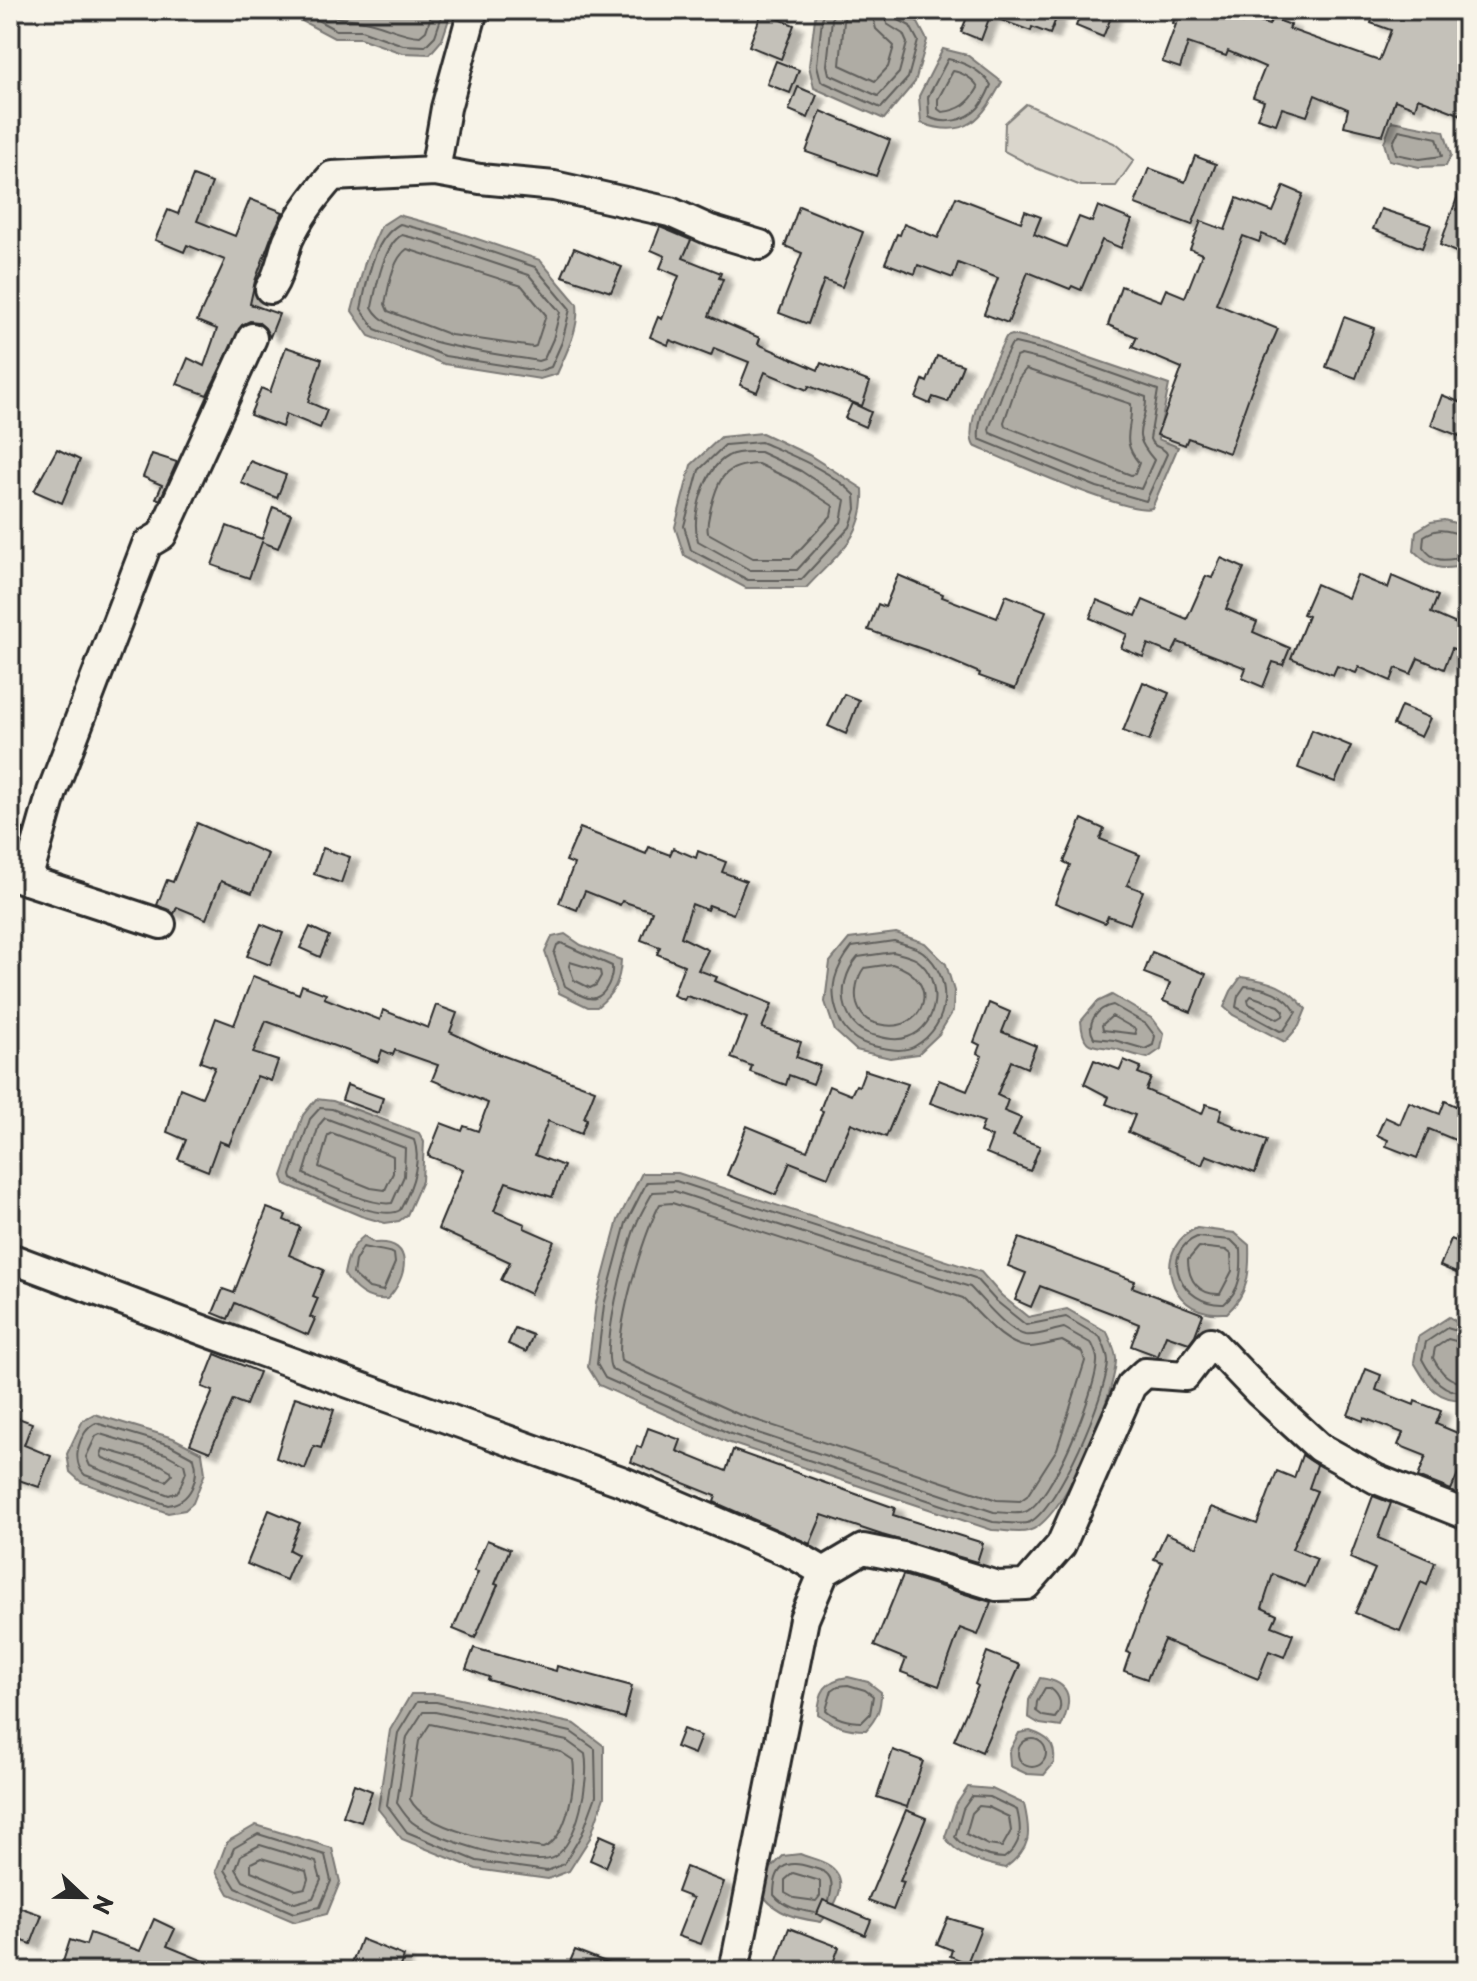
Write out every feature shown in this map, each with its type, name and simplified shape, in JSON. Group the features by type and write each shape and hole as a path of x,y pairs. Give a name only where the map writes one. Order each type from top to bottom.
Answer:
{"street":[{"path":"435,171 446,108 473,10"},
{"path":"270,289 277,279 289,240 310,200 332,176 435,171 554,186 670,212 710,230 760,245"},
{"path":"161,924 18,878 147,544 162,535 252,338"},
{"path":"10,1258 621,1481 795,1555 824,1572"},
{"path":"734,1971 804,1619 824,1572 863,1549 903,1557 997,1586 1026,1585 1061,1545 1131,1386 1145,1373 1185,1376 1211,1342 1319,1447 1376,1479 1467,1515"}],"shaded area":[{"path":"1026,104 1114,143 1134,160 1116,186 1081,186 1004,151 1005,123"}],"water":[{"path":"298,10 452,10 442,40 430,54 402,53 360,38 334,38 298,19"},
{"path":"816,10 892,10 916,19 927,40 915,82 884,119 814,88 809,66"},
{"path":"943,49 967,55 1002,82 980,116 962,127 950,129 921,123 919,96"},
{"path":"1392,121 1444,131 1451,155 1446,166 1419,167 1389,160 1384,143"},
{"path":"398,215 540,260 577,304 574,331 557,374 540,379 444,364 369,336 352,311 365,262 381,226"},
{"path":"1012,335 1047,343 1169,385 1158,439 1178,447 1152,508 1119,504 1093,495 974,446 972,424 981,392 1006,337"},
{"path":"762,433 809,455 863,489 863,506 854,533 838,555 806,588 746,588 684,555 675,527 691,465 721,437"},
{"path":"1444,520 1462,525 1467,530 1465,565 1437,567 1414,551 1416,531 1431,522"},
{"path":"896,933 925,943 946,964 954,991 953,1011 939,1034 918,1054 890,1058 856,1050 835,1031 825,1002 830,962 849,939"},
{"path":"565,934 581,945 621,960 615,986 597,1007 588,1007 559,993 545,952 552,937"},
{"path":"1241,977 1278,986 1306,1009 1299,1026 1285,1042 1233,1015 1224,1007"},
{"path":"1112,995 1153,1019 1164,1034 1161,1049 1148,1058 1087,1042 1081,1021 1097,1002"},
{"path":"316,1099 333,1101 419,1133 424,1142 422,1181 407,1215 399,1221 385,1223 361,1216 285,1184 282,1176 303,1115"},
{"path":"642,1173 678,1173 981,1272 1001,1295 1028,1317 1067,1309 1107,1332 1116,1361 1113,1378 1085,1456 1057,1506 1042,1523 1028,1531 992,1530 727,1442 599,1385 588,1367 596,1303 618,1220"},
{"path":"1197,1228 1235,1233 1249,1245 1246,1282 1227,1313 1209,1313 1193,1307 1174,1286 1170,1273 1175,1247 1184,1236"},
{"path":"364,1236 375,1243 397,1247 402,1254 403,1272 387,1299 362,1293 344,1274 350,1253"},
{"path":"1449,1317 1467,1328 1467,1400 1440,1395 1414,1362 1418,1337"},
{"path":"94,1414 173,1438 202,1453 205,1473 193,1503 185,1510 168,1513 81,1482 70,1472 67,1454 83,1420"},
{"path":"848,1677 868,1682 881,1692 878,1713 866,1730 840,1726 818,1714 825,1688 834,1681"},
{"path":"1040,1678 1059,1684 1067,1695 1067,1709 1061,1727 1040,1724 1028,1717 1029,1700"},
{"path":"411,1694 437,1694 575,1724 604,1746 604,1797 590,1838 569,1871 548,1879 476,1869 402,1839 378,1809 390,1730"},
{"path":"1030,1731 1046,1738 1054,1750 1054,1763 1044,1775 1027,1774 1010,1766 1009,1752 1019,1733"},
{"path":"968,1787 992,1789 1024,1804 1028,1824 1025,1847 1005,1868 963,1854 945,1837 956,1805"},
{"path":"256,1825 332,1848 340,1882 327,1914 295,1922 229,1894 216,1871 227,1842"},
{"path":"800,1854 827,1864 840,1880 839,1895 821,1922 783,1912 764,1897 768,1871 783,1856"}],"building":[{"path":"970,10 1042,10 1057,16 1050,34 1032,27 1031,31 990,16 981,40 961,32"},
{"path":"1082,10 1101,10 1112,15 1103,37 1076,26"},
{"path":"1177,10 1190,10 1213,18 1214,13 1242,23 1244,17 1269,25 1272,18 1291,25 1289,29 1379,61 1391,30 1371,23 1375,10 1467,10 1467,117 1418,98 1415,108 1395,100 1383,135 1344,126 1348,109 1315,95 1307,116 1282,108 1276,124 1257,118 1264,101 1253,97 1265,67 1228,51 1226,56 1188,43 1180,68 1162,62 1176,24 1173,23"},
{"path":"762,12 794,25 781,59 749,46"},
{"path":"776,61 799,70 790,93 767,84"},
{"path":"798,87 817,95 808,118 789,110"},
{"path":"821,111 890,140 876,176 806,152"},
{"path":"1195,156 1216,164 1192,225 1135,204 1149,168 1185,182"},
{"path":"193,176 212,183 197,221 235,236 250,199 283,212 255,281 250,304 279,314 270,337 258,322 250,321 242,325 207,395 177,384 188,358 204,366 217,329 197,321 225,260 187,245 184,252 155,240 168,210 178,214"},
{"path":"1465,176 1467,244 1462,255 1440,245"},
{"path":"1284,186 1303,194 1284,243 1262,234 1259,242 1243,236 1216,304 1278,329 1229,453 1188,438 1185,445 1157,435 1182,368 1132,347 1137,337 1108,325 1121,286 1161,301 1166,289 1185,297 1202,254 1190,249 1201,221 1225,230 1237,198 1273,212"},
{"path":"956,197 1021,222 1025,211 1041,217 1034,234 1066,247 1079,217 1092,222 1098,206 1132,220 1121,248 1102,240 1081,290 1072,286 1070,289 1028,272 1008,323 984,314 998,278 958,263 953,278 918,265 915,274 885,263 904,224 938,238"},
{"path":"799,206 863,232 842,287 824,280 808,324 779,313 802,253 785,246"},
{"path":"1381,209 1431,225 1422,248 1373,229"},
{"path":"660,227 691,240 683,258 721,273 719,278 723,279 709,316 760,338 758,344 818,370 821,363 870,382 862,406 809,386 807,390 765,372 757,392 740,385 749,362 714,348 711,356 670,340 668,345 650,337 658,317 662,319 679,276 660,268 665,256 651,250"},
{"path":"574,248 622,267 611,292 562,276"},
{"path":"1344,317 1374,328 1356,378 1326,367"},
{"path":"286,347 322,359 308,402 327,410 320,428 286,414 282,427 250,415 261,388 270,392"},
{"path":"937,356 963,365 948,402 933,397 930,404 916,398 923,380 927,382"},
{"path":"1442,395 1467,405 1467,425 1462,437 1431,425"},
{"path":"852,403 871,412 865,427 845,418"},
{"path":"57,449 80,460 62,503 34,491"},
{"path":"152,454 177,462 160,500 156,498 162,485 143,477"},
{"path":"250,461 286,475 277,498 241,483"},
{"path":"273,507 291,514 278,548 262,542 249,578 212,565 227,526 262,539"},
{"path":"1221,558 1244,568 1226,609 1257,622 1253,632 1290,648 1283,665 1273,662 1263,687 1242,678 1246,668 1178,642 1172,654 1148,644 1143,657 1121,648 1127,634 1090,618 1097,600 1136,616 1143,600 1187,619 1206,576 1212,578"},
{"path":"898,575 943,594 942,597 997,618 1006,595 1046,611 1015,689 979,676 980,673 928,651 868,630 878,604 885,607"},
{"path":"1357,575 1388,588 1392,576 1438,596 1431,613 1459,625 1456,632 1467,636 1467,655 1452,648 1444,669 1418,658 1411,674 1396,668 1391,681 1359,667 1356,673 1337,666 1333,675 1291,658 1308,616 1303,614 1316,584 1348,598"},
{"path":"1143,682 1169,693 1149,741 1123,731"},
{"path":"844,694 859,700 846,734 828,726"},
{"path":"1401,706 1430,718 1421,737 1393,725"},
{"path":"1312,730 1351,746 1335,782 1298,768"},
{"path":"1082,819 1104,829 1100,839 1140,855 1127,885 1143,891 1130,924 1108,916 1105,923 1055,903 1070,865 1064,862"},
{"path":"197,823 268,854 252,893 221,881 206,919 177,907 174,914 157,905 167,880 173,882"},
{"path":"10,824 24,829 15,859 10,858"},
{"path":"580,828 646,854 649,847 670,855 673,848 696,858 698,851 726,862 722,872 746,881 733,914 709,905 707,910 692,904 681,937 708,950 698,970 717,977 715,981 772,1004 762,1028 801,1042 796,1057 820,1066 813,1084 789,1075 786,1085 750,1072 752,1066 731,1058 747,1018 707,1002 686,996 684,1000 673,995 684,965 657,954 660,947 641,940 652,911 622,901 620,905 585,891 577,910 559,903 574,864 566,861"},
{"path":"323,848 350,857 341,883 314,874"},
{"path":"261,924 283,933 270,965 247,956"},
{"path":"310,927 329,936 320,957 300,948"},
{"path":"1152,952 1206,974 1191,1012 1163,1001 1170,983 1144,973"},
{"path":"253,976 299,994 302,985 326,994 324,998 380,1020 383,1010 428,1028 436,1005 457,1013 450,1032 488,1050 595,1090 581,1134 548,1121 535,1155 564,1166 552,1197 506,1182 494,1211 554,1241 530,1294 501,1280 510,1262 438,1229 463,1169 428,1156 441,1123 462,1131 464,1126 478,1131 488,1103 432,1080 438,1065 395,1050 393,1055 382,1050 378,1062 266,1021 253,1053 278,1061 271,1081 257,1076 229,1145 219,1141 208,1171 178,1159 186,1140 167,1132 180,1088 202,1097 215,1067 200,1062 216,1018 234,1025"},
{"path":"989,1003 1010,1012 1002,1032 1036,1046 1027,1068 1011,1061 997,1095 1008,1100 1004,1111 1021,1118 1013,1136 1040,1146 1030,1171 986,1153 992,1137 980,1132 984,1122 930,1103 939,1080 967,1091 982,1056 977,1053 980,1045 974,1042"},
{"path":"1094,1060 1120,1070 1124,1060 1141,1067 1138,1073 1151,1078 1146,1090 1202,1114 1206,1104 1222,1109 1219,1120 1267,1140 1255,1173 1206,1155 1202,1165 1128,1132 1135,1115 1106,1104 1109,1097 1084,1084"},
{"path":"865,1070 908,1084 886,1137 851,1123 828,1177 790,1162 776,1195 727,1175 747,1126 807,1151 829,1086 851,1095 856,1085 859,1086"},
{"path":"347,1085 383,1098 378,1113 342,1100"},
{"path":"1445,1101 1467,1111 1467,1145 1429,1129 1417,1158 1386,1146 1388,1140 1377,1135 1385,1117 1400,1124 1409,1102 1440,1114"},
{"path":"267,1208 286,1215 284,1220 300,1227 289,1255 324,1270 313,1296 318,1298 310,1317 315,1319 308,1335 235,1303 228,1319 213,1313 223,1289 234,1293"},
{"path":"1019,1238 1135,1281 1132,1287 1203,1314 1195,1335 1189,1343 1166,1335 1158,1356 1131,1346 1139,1324 1124,1318 1040,1286 1031,1307 1015,1300 1026,1273 1008,1266"},
{"path":"1451,1239 1467,1245 1456,1273 1440,1266"},
{"path":"515,1328 533,1335 526,1352 508,1344"},
{"path":"215,1354 259,1372 246,1405 233,1400 210,1452 190,1444 213,1391 202,1387"},
{"path":"1366,1369 1381,1375 1376,1390 1414,1405 1415,1401 1441,1411 1436,1424 1467,1437 1467,1453 1451,1490 1418,1477 1426,1456 1398,1445 1403,1433 1348,1415"},
{"path":"295,1397 334,1410 321,1448 314,1446 305,1469 276,1458"},
{"path":"10,1415 32,1423 24,1445 51,1456 39,1487 10,1477"},
{"path":"648,1428 681,1440 677,1451 726,1471 733,1450 895,1508 893,1515 983,1543 977,1562 822,1515 810,1544 714,1502 716,1496 631,1462 637,1446 641,1448"},
{"path":"1302,1455 1317,1465 1309,1488 1317,1491 1292,1549 1317,1559 1305,1587 1273,1574 1262,1608 1277,1615 1272,1626 1293,1634 1284,1657 1269,1651 1258,1679 1164,1640 1147,1679 1124,1671 1130,1653 1127,1652 1162,1562 1154,1559 1166,1533 1197,1547 1211,1507 1257,1524 1277,1471 1294,1478"},
{"path":"1373,1496 1391,1503 1378,1538 1435,1562 1427,1585 1421,1582 1400,1631 1355,1613 1375,1569 1350,1558"},
{"path":"269,1510 300,1523 289,1550 297,1554 286,1580 247,1564"},
{"path":"487,1540 510,1549 475,1638 453,1629 478,1572 474,1571"},
{"path":"903,1575 991,1602 978,1635 960,1628 939,1686 901,1672 906,1659 874,1646"},
{"path":"474,1648 556,1671 557,1666 632,1686 624,1718 488,1680 489,1677 466,1669"},
{"path":"987,1652 1020,1665 982,1752 954,1740 978,1686 975,1684"},
{"path":"683,1729 701,1736 694,1754 676,1747"},
{"path":"893,1750 923,1761 907,1807 877,1797"},
{"path":"354,1784 372,1791 361,1822 343,1816"},
{"path":"906,1810 926,1818 900,1881 904,1882 893,1910 868,1901"},
{"path":"600,1835 616,1842 606,1867 590,1860"},
{"path":"686,1867 724,1882 701,1944 678,1936 693,1898 677,1892"},
{"path":"823,1900 871,1920 865,1935 817,1914"},
{"path":"10,1904 42,1915 31,1944 10,1936"},
{"path":"948,1918 981,1928 967,1963 950,1956 952,1950 937,1944"},
{"path":"154,1919 175,1929 167,1946 228,1971 60,1971 70,1940 86,1945 90,1933 140,1951"},
{"path":"789,1928 839,1947 830,1971 773,1971"},
{"path":"361,1939 404,1956 398,1971 349,1971"},
{"path":"575,1950 626,1970 626,1971 566,1971"}]}
